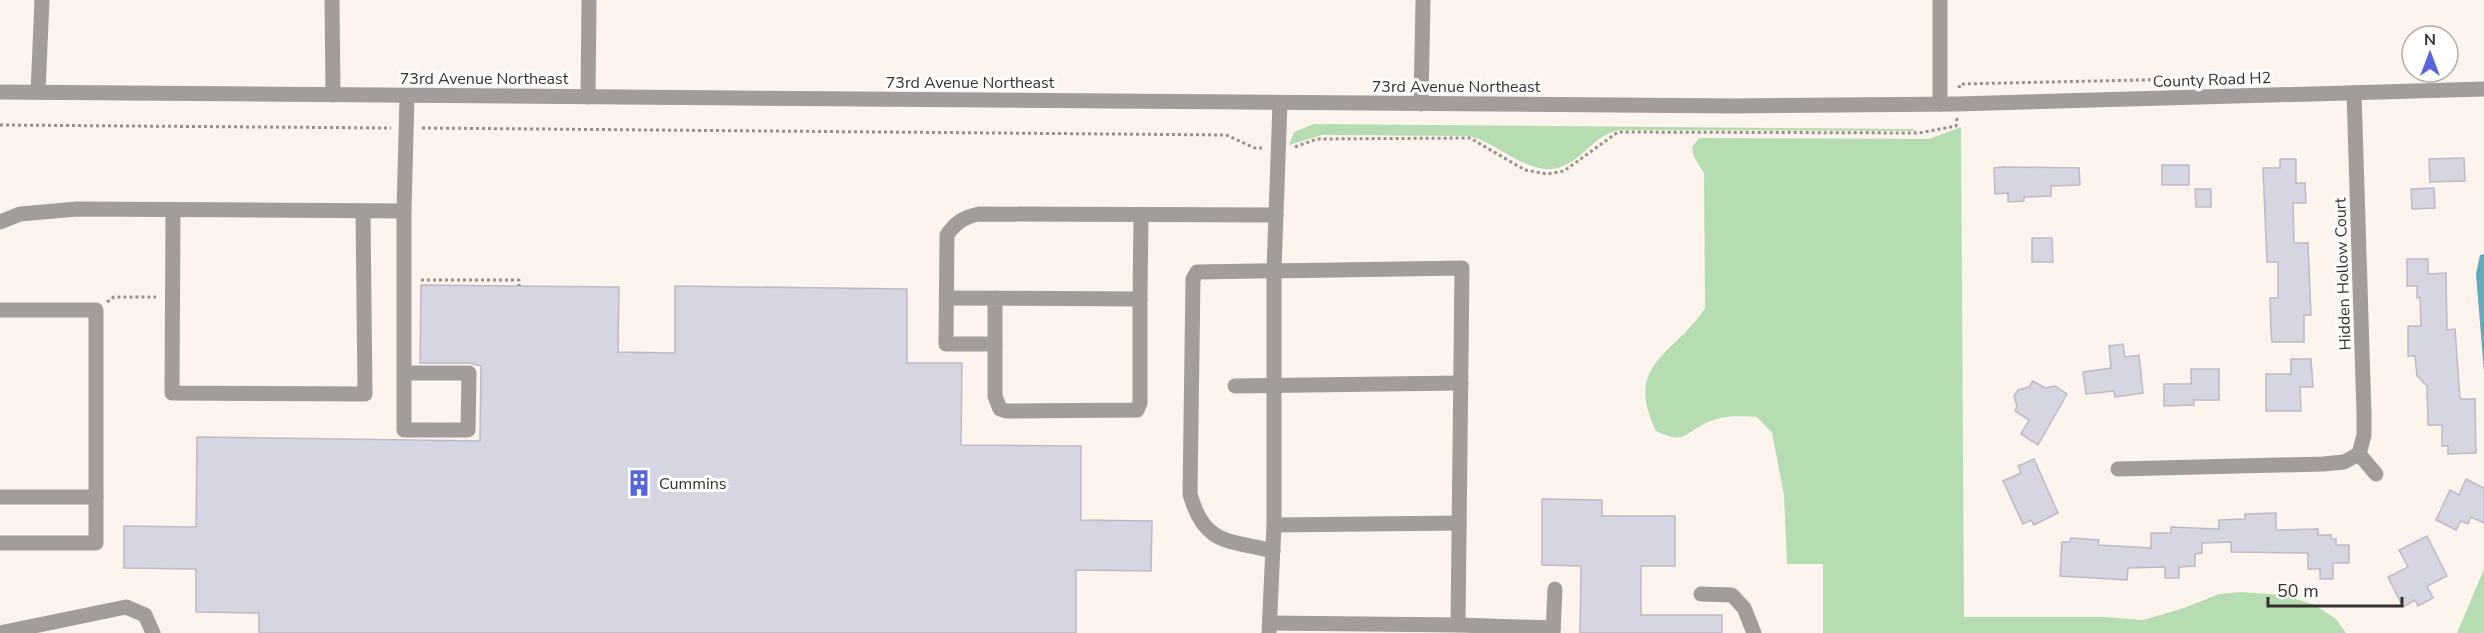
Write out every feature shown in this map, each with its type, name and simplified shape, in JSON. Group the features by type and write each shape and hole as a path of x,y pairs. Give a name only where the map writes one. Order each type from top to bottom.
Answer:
{"street":[{"path":"38,92 42,0"},
{"path":"332,0 333,95"},
{"path":"588,97 589,0"},
{"path":"1421,104 1423,0"},
{"path":"1940,0 1940,104"},
{"name":"County Road H2","path":"1940,104 2484,89"},
{"name":"73rd Avenue Northeast","path":"0,92 1735,106 1940,104"},
{"name":"Hidden Hollow Court","path":"2354,93 2364,414 2364,435 2360,454"},
{"path":"405,373 469,373 468,430 404,430 404,212 407,96"},
{"path":"1280,103 1274,270 1274,525 1270,628 1458,625 1553,630 1555,589"},
{"path":"0,222 20,214 77,209 404,212"},
{"path":"173,210 172,393 364,394 363,211"},
{"path":"995,344 946,344 947,236 954,225 965,217 979,214 1276,215"},
{"path":"995,298 995,396 1000,409 1006,411 1137,410 1140,403 1141,215"},
{"path":"1273,551 1219,538 1203,527 1195,512 1190,494 1193,279 1197,272 1204,270 1462,268 1458,625"},
{"path":"946,298 1140,299"},
{"path":"0,310 96,310 96,543 0,543"},
{"path":"1234,386 1461,384"},
{"path":"2118,469 2323,464 2344,462 2360,454 2376,474"},
{"path":"0,497 96,497"},
{"path":"1274,525 1459,523"},
{"path":"1701,594 1732,595 1744,608 1754,633"},
{"path":"0,633 126,607 145,615 153,633"}],"path":[{"path":"0,124 1226,135 1255,148 1298,147 1317,139 1470,138 1525,170 1547,174 1564,171 1618,132 1919,134 1956,126 1960,84 2193,79"},
{"path":"404,280 519,280 519,286"},
{"path":"96,310 114,297 172,297"}],"green space":[{"path":"1314,124 1912,129 1917,131 1621,130 1601,138 1567,165 1545,169 1515,159 1488,143 1469,136 1322,135 1289,145 1294,132"},
{"path":"1961,127 1964,617 2105,617 2143,620 2184,608 2219,594 2242,592 2283,595 2315,605 2336,619 2346,633 1823,633 1823,564 1787,564 1784,495 1772,433 1757,417 1745,416 1712,420 1678,437 1656,431 1647,408 1645,390 1649,375 1656,362 1693,324 1705,308 1704,173 1694,157 1692,147 1699,138 1929,139"},
{"path":"2484,569 2484,633 2457,633"}],"water":[{"path":"2484,254 2484,372 2476,274 2480,255"}],"building":[{"path":"2464,158 2465,181 2430,182 2429,159"},
{"path":"2280,159 2296,159 2296,183 2305,183 2306,203 2293,203 2294,243 2308,243 2311,315 2304,315 2304,342 2272,342 2270,298 2278,298 2278,262 2267,262 2263,168 2280,168"},
{"path":"2162,165 2189,165 2189,185 2162,185"},
{"path":"1994,168 2079,168 2080,185 2051,186 2051,196 2024,197 2024,201 2008,202 2008,193 1995,194"},
{"path":"2434,188 2435,208 2412,209 2411,189"},
{"path":"2195,189 2211,189 2211,207 2196,207"},
{"path":"2032,238 2052,238 2053,262 2032,262"},
{"path":"2407,259 2428,259 2428,274 2446,273 2447,330 2455,329 2460,399 2475,399 2476,453 2448,454 2448,446 2442,446 2442,425 2428,425 2427,386 2417,376 2415,356 2408,356 2408,326 2421,326 2420,297 2417,298 2417,286 2407,286"},
{"name":"Cummins","path":"421,285 619,287 618,352 675,353 675,286 907,289 907,363 962,363 961,445 1081,446 1081,520 1152,521 1151,571 1076,570 1076,633 259,633 259,613 196,612 196,569 124,568 124,526 196,527 197,437 480,441 481,366 469,363 420,363"},
{"path":"2123,344 2125,357 2139,355 2143,393 2115,397 2114,391 2086,394 2083,372 2111,368 2109,346"},
{"path":"2291,359 2311,359 2313,387 2300,387 2301,411 2266,411 2266,374 2291,374"},
{"path":"2191,369 2219,369 2219,400 2194,400 2194,405 2164,406 2164,384 2191,384"},
{"path":"2033,381 2045,388 2055,386 2067,394 2038,445 2021,434 2029,420 2015,411 2017,406 2014,396 2018,390 2029,387"},
{"path":"2034,459 2058,513 2034,525 2031,520 2023,524 2003,481 2021,473 2018,466"},
{"path":"2466,479 2484,488 2484,523 2471,517 2468,524 2461,521 2456,530 2436,520 2450,490 2459,495"},
{"path":"1542,499 1602,500 1602,516 1675,516 1675,566 1641,566 1641,615 1722,615 1722,633 1580,633 1581,566 1542,565"},
{"path":"2276,513 2276,530 2318,529 2318,535 2331,535 2331,539 2336,539 2336,545 2349,545 2349,563 2333,563 2333,579 2320,579 2320,569 2308,569 2308,553 2231,552 2231,542 2202,543 2202,553 2195,554 2195,566 2179,567 2179,578 2165,578 2165,567 2128,568 2127,580 2060,576 2062,542 2070,542 2071,538 2099,540 2098,545 2151,548 2151,533 2171,533 2171,527 2219,529 2219,520 2245,519 2245,514"},
{"path":"2427,536 2447,576 2427,586 2433,598 2418,606 2415,600 2403,607 2388,577 2408,567 2399,550"}],"place":[{"name":"Cummins","path":"639,483"}]}
